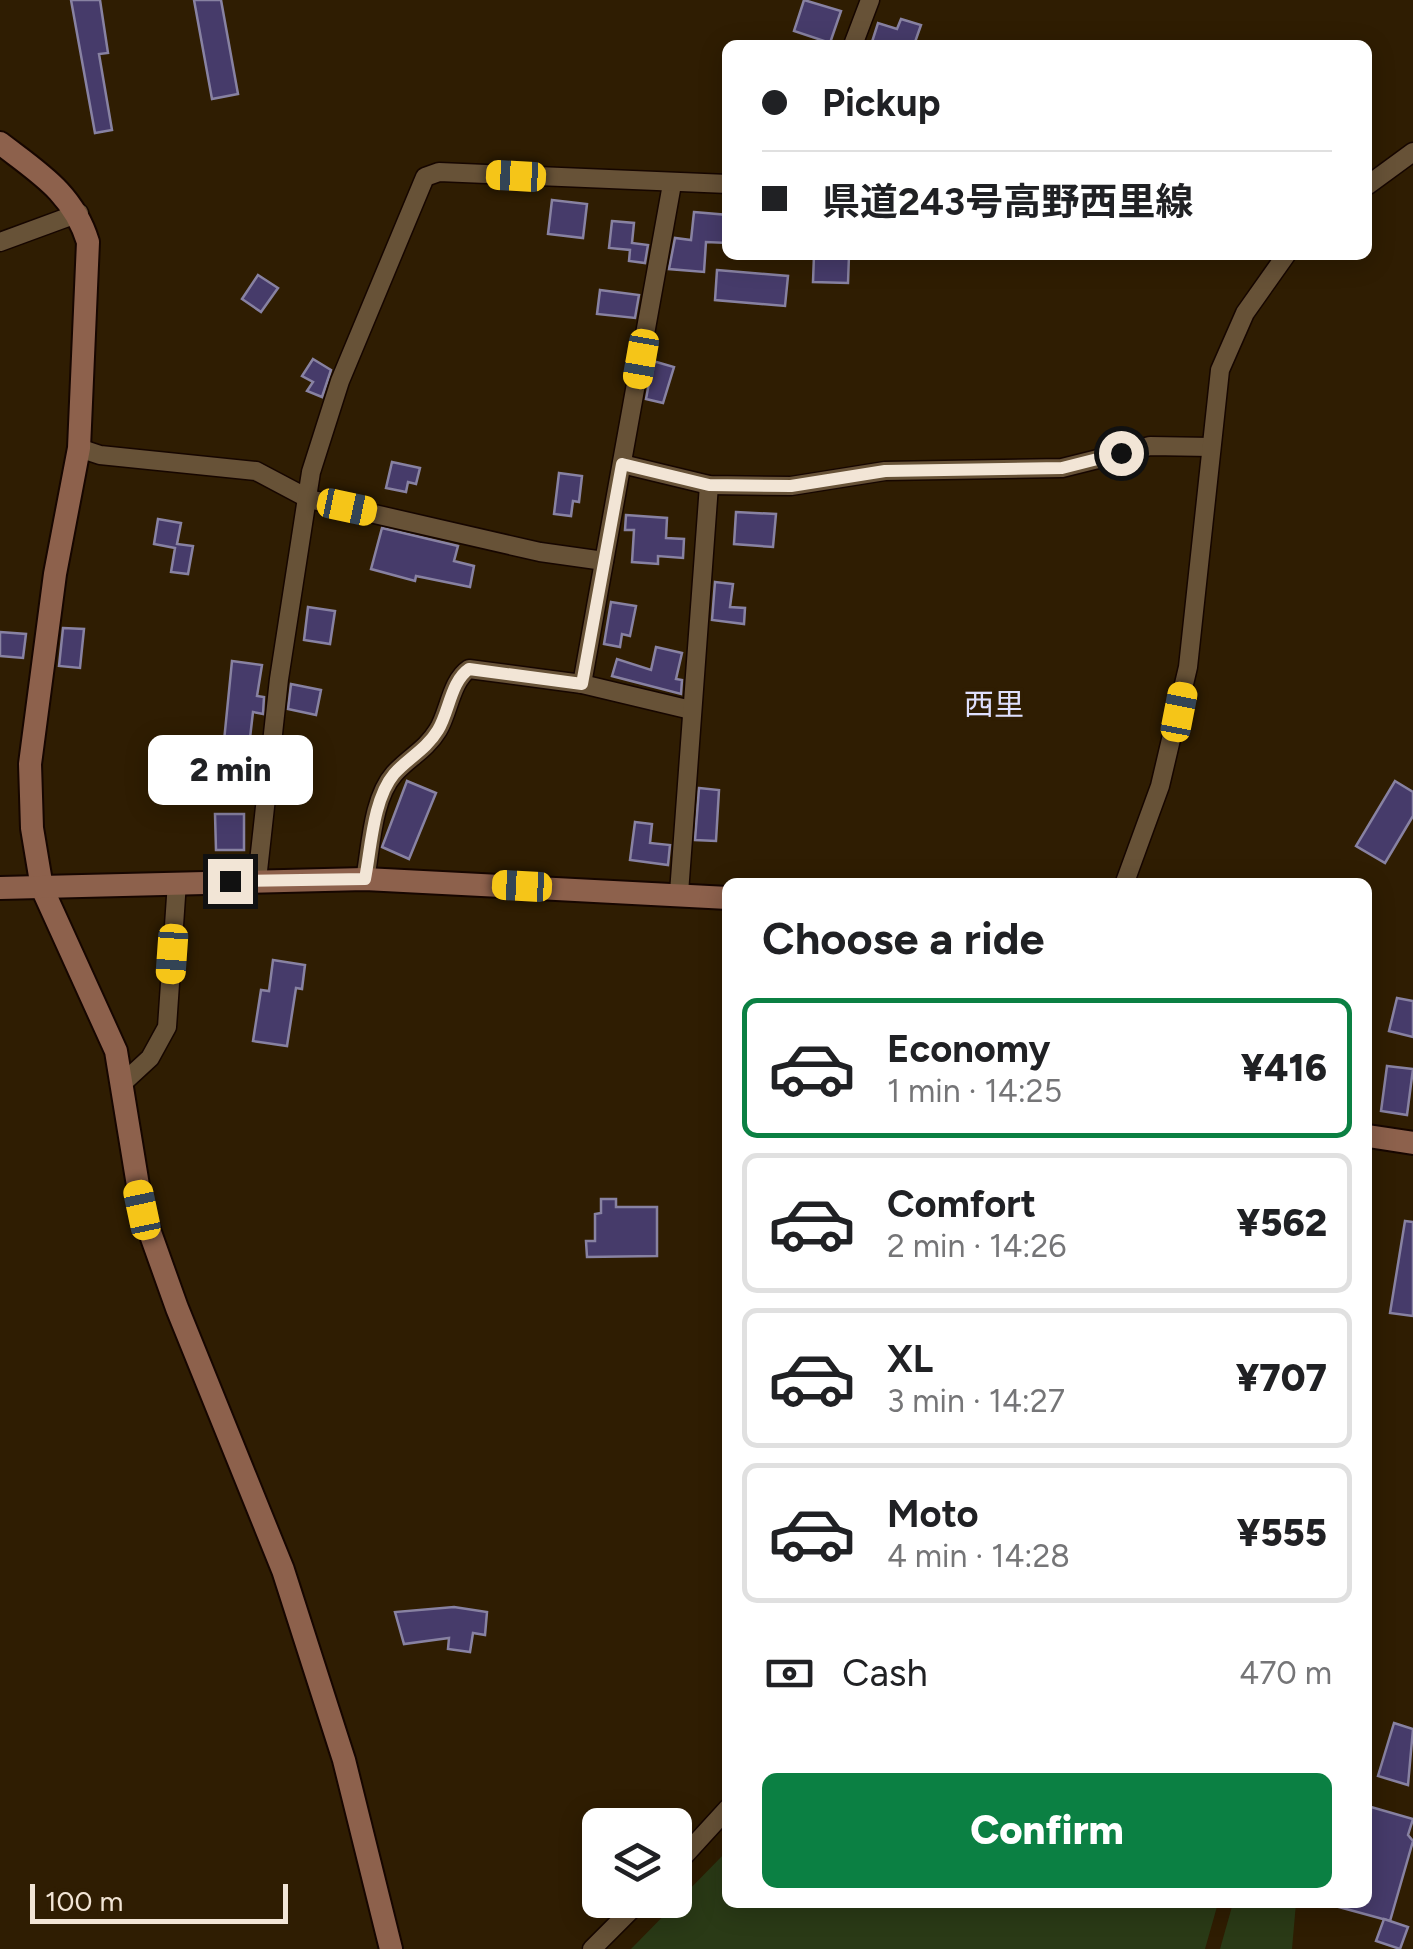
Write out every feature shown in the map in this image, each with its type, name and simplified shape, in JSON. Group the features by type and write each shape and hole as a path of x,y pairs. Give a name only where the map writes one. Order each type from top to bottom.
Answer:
{"street":[{"path":"856,40 870,0"},
{"path":"0,143 60,188 80,213 88,242 79,448 55,574 30,764 32,828 42,888 109,1035 124,1082 142,1210 176,1308 283,1570 344,1760 391,1949"},
{"path":"1372,183 1413,152"},
{"path":"257,880 279,679 311,472 340,380 425,176 439,172 722,184"},
{"path":"582,684 672,184"},
{"path":"0,242 80,213"},
{"path":"1126,878 1160,786 1185,682 1220,370 1244,313 1282,260"},
{"path":"622,464 709,485 791,486 885,471 1062,468 1150,446 1211,447"},
{"path":"79,448 100,456 256,471 309,499 540,552 604,561"},
{"path":"679,893 709,485"},
{"path":"365,879 383,793 393,775 423,750 438,731 460,674 481,668 582,684 690,710"},
{"path":"0,888 365,879 722,897"},
{"path":"124,1082 150,1058 167,1027 176,882"},
{"path":"1372,1137 1413,1144"},
{"path":"692,1847 722,1815"},
{"path":"592,1949 623,1918"}],"green space":[{"path":"722,1856 722,1908 1217,1908 1205,1949 631,1949 661,1918 692,1918 692,1887"},
{"path":"1232,1908 1296,1908 1292,1949 1220,1949"}],"building":[{"path":"71,0 100,0 108,53 99,54 112,130 95,133"},
{"path":"194,0 221,0 238,94 212,99"},
{"path":"804,0 841,11 831,40 794,31"},
{"path":"901,19 921,25 916,40 873,40 878,23 897,29"},
{"path":"552,200 587,204 583,238 548,234"},
{"path":"694,212 722,214 722,243 706,242 704,272 669,269 675,238 691,240"},
{"path":"612,221 634,223 632,243 648,245 645,263 629,261 630,250 609,248"},
{"path":"814,260 849,260 848,283 813,282"},
{"path":"717,270 788,276 785,306 715,300"},
{"path":"258,275 278,288 261,312 242,299"},
{"path":"600,290 639,295 635,318 597,314"},
{"path":"313,359 331,370 322,397 307,391 313,382 302,376"},
{"path":"653,361 674,367 663,403 646,399"},
{"path":"392,462 420,468 416,484 408,482 406,492 386,488"},
{"path":"559,473 582,476 579,502 573,501 571,516 554,514"},
{"path":"736,512 776,514 773,547 734,544"},
{"path":"626,515 667,518 666,538 684,539 683,558 658,556 658,564 632,562 634,530 625,530"},
{"path":"158,519 181,523 177,544 193,546 188,574 171,572 175,548 154,544"},
{"path":"382,528 458,546 454,561 474,566 470,587 416,576 415,581 371,569"},
{"path":"715,582 733,584 730,607 745,608 744,624 712,620"},
{"path":"611,602 636,606 630,636 622,634 620,647 604,644"},
{"path":"308,607 335,611 330,644 304,640"},
{"path":"63,628 84,629 80,668 59,666"},
{"path":"0,632 26,634 23,658 0,656"},
{"path":"656,647 682,653 676,679 682,680 681,694 612,676 617,659 651,670"},
{"path":"232,661 262,665 257,696 264,697 263,714 253,712 247,764 222,761"},
{"path":"291,684 321,690 316,715 288,709"},
{"path":"407,781 436,793 409,859 382,847"},
{"path":"1395,781 1413,792 1413,816 1385,863 1356,846"},
{"path":"699,788 719,790 716,841 695,840"},
{"path":"215,814 244,814 244,850 216,850"},
{"path":"635,822 652,824 650,843 670,845 668,865 630,860"},
{"path":"273,960 305,965 302,989 296,988 287,1046 253,1041 261,990 269,991"},
{"path":"1397,998 1413,1001 1413,1037 1389,1031"},
{"path":"1387,1066 1413,1069 1407,1115 1381,1111"},
{"path":"601,1199 616,1199 616,1207 657,1207 657,1256 587,1257 586,1241 595,1241 595,1214 601,1213"},
{"path":"1405,1221 1413,1222 1413,1316 1390,1313"},
{"path":"454,1607 487,1612 485,1635 473,1633 470,1652 448,1649 449,1638 404,1644 395,1612"},
{"path":"1394,1723 1413,1729 1408,1785 1378,1776"},
{"path":"1372,1807 1413,1819 1408,1835 1413,1841 1390,1921 1343,1908 1372,1908"},
{"path":"1384,1919 1408,1927 1400,1949 1376,1941"}],"district":[{"name":"西里","path":"994,704"}],"route":[{"path":"230,881 365,879 383,793 393,775 423,750 438,731 460,674 481,668 582,684 622,464 709,485 791,486 885,471 1062,468 1121,453"}]}
